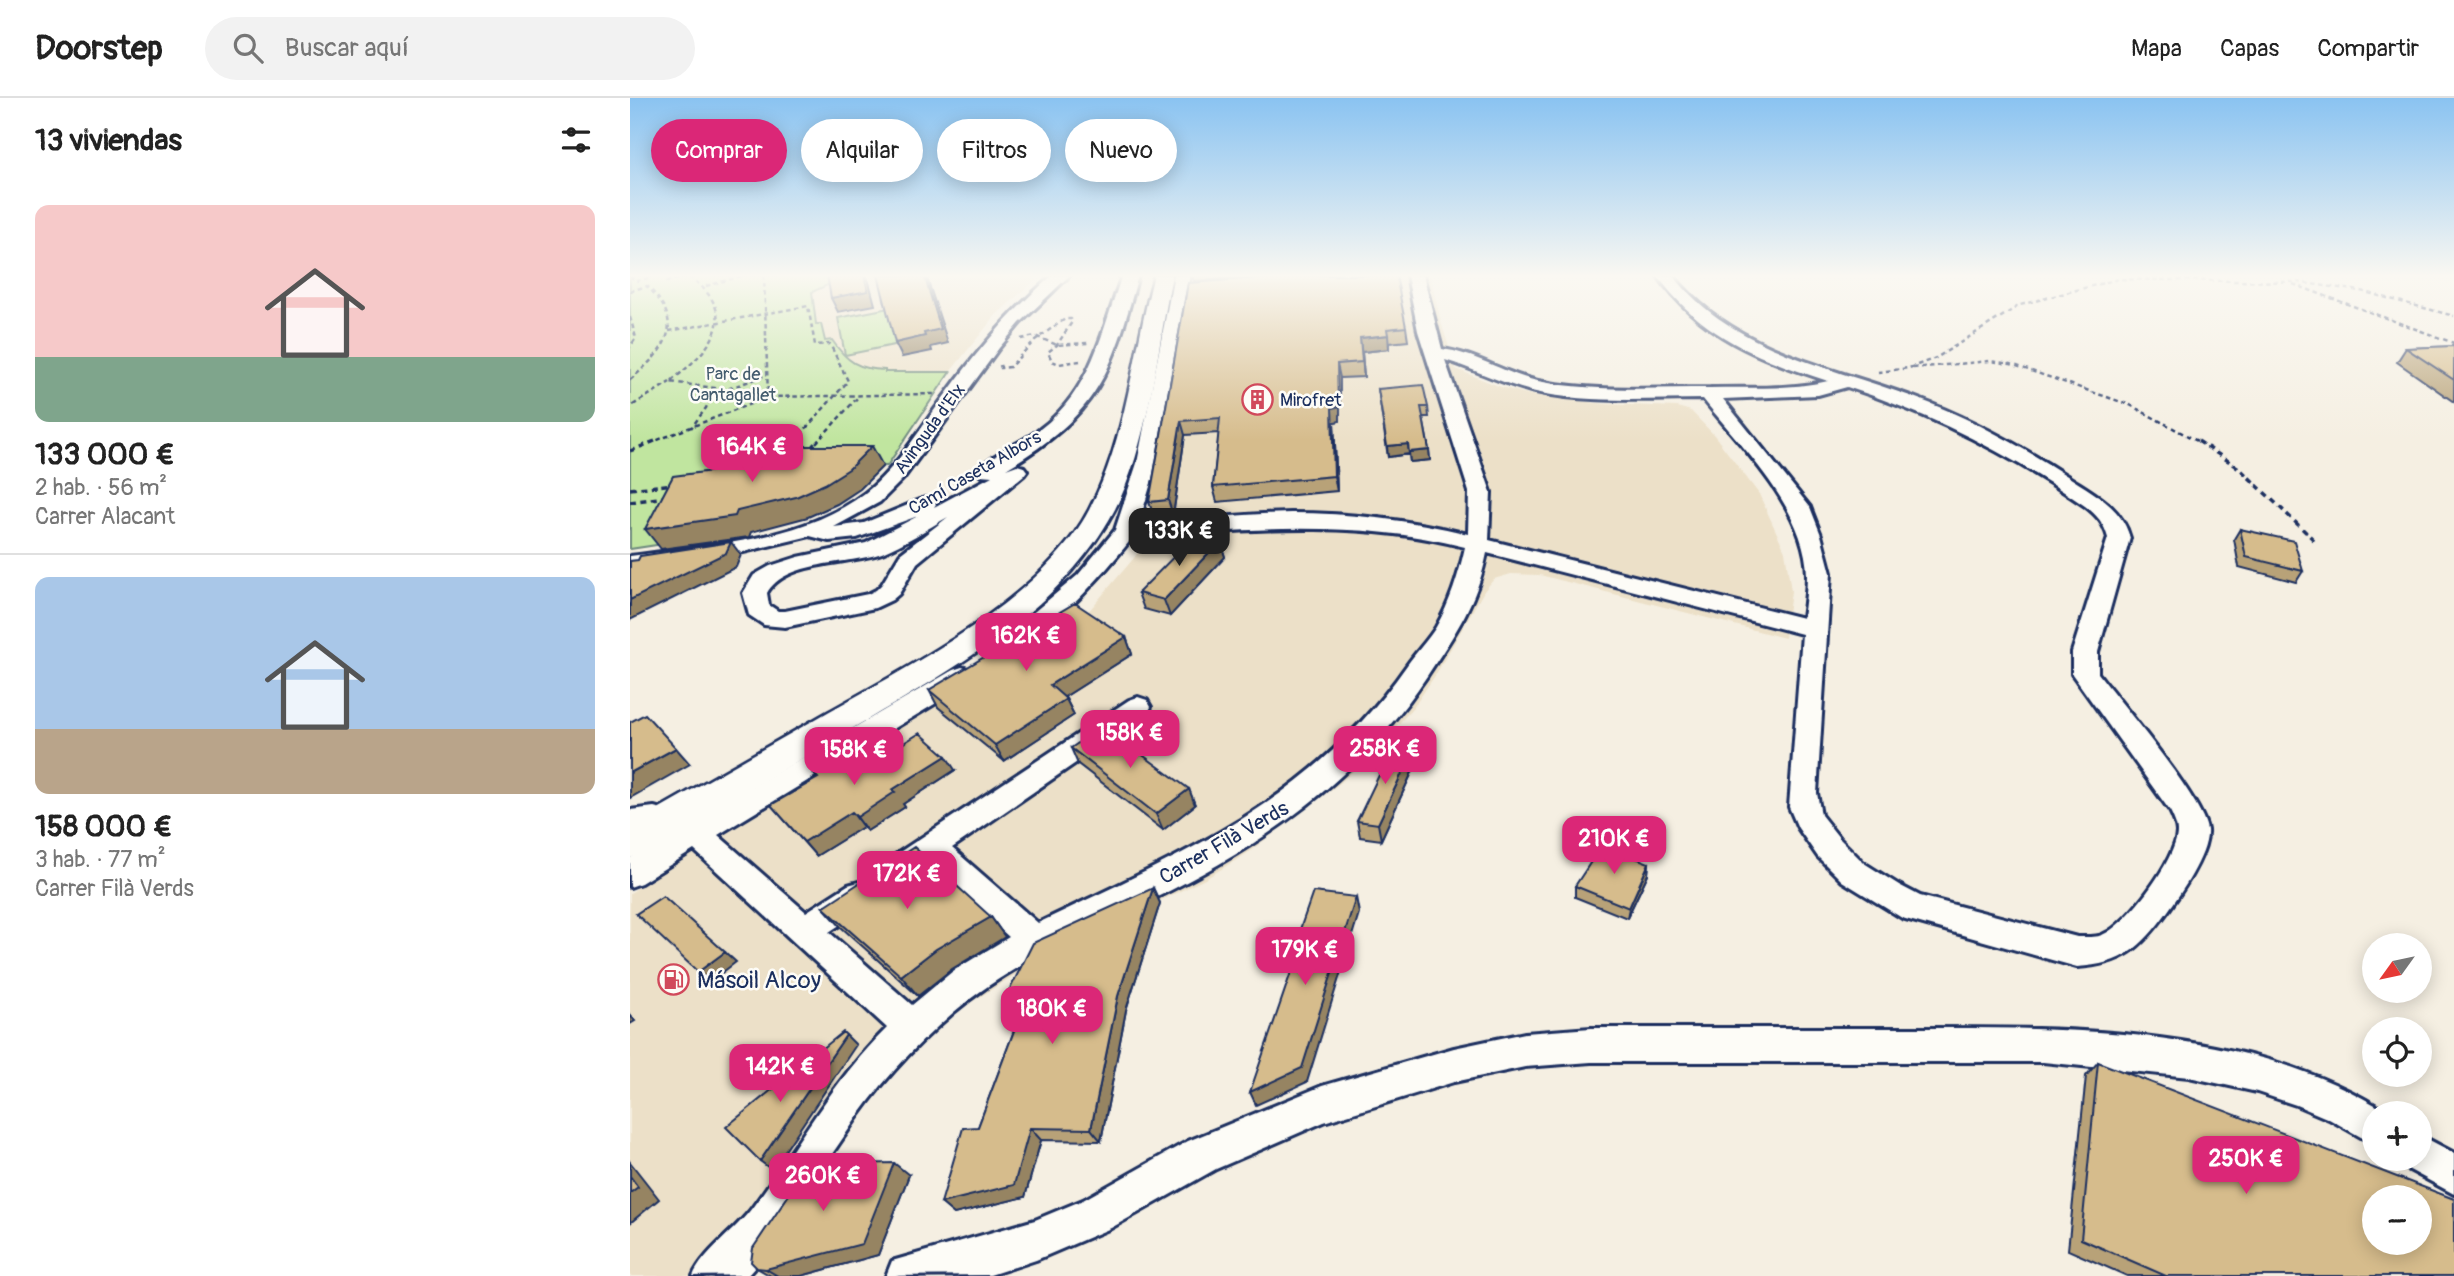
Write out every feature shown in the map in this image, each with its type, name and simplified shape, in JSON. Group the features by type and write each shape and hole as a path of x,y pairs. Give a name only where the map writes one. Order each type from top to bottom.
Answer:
{"main road":[{"path":"630,843 681,827 926,669 1012,608 1075,551 1096,522 1110,490 1162,330"}],"street":[{"name":"Avinguda d'Elx","path":"810,529 854,509 885,490 1005,330"},
{"name":"Camí Caseta Albors","path":"810,529 825,534 846,533 901,515 986,471 1054,427 1078,404 1089,388 1113,330"},
{"path":"630,874 681,827 896,716 1025,633 1086,580 1126,531 1147,463 1170,330"},
{"name":"Carrer Filà Verds","path":"714,1276 746,1248 763,1227 851,1094 943,999 973,977 1035,940 1210,855 1275,816 1331,772 1385,715 1452,621 1479,543 1482,514 1480,492 1427,330"},
{"path":"1709,394 1799,508 1810,535 1819,573 1813,629 1804,807 1817,834 1840,861 1868,883 1913,908 2077,952 2113,947 2138,928 2183,863 2192,834 2189,819 2180,803 2085,674 2085,652 2119,538 2118,529 2095,503 2012,452 1912,402 1845,382 1750,344 1724,330"},
{"path":"1435,353 1451,355 1516,381 1559,391 1612,395 1799,391 1831,387 1845,382"},
{"path":"1017,471 908,559 891,589 875,600 803,618 773,619 758,609 754,601 759,585 775,571 795,564 874,548 1017,471"},
{"path":"1126,531 1261,521 1324,521 1413,530 1479,543 1813,629"},
{"path":"630,563 760,542 810,529"},
{"path":"805,931 1138,707"},
{"path":"630,822 654,819 681,827 805,931 912,1028"},
{"path":"930,847 1035,940"},
{"path":"906,1276 990,1255 1036,1240 1097,1214 1202,1155 1322,1104 1454,1065 1525,1050 1591,1045 2043,1045 2222,1065 2299,1088 2342,1106 2362,1118"},
{"path":"2432,1161 2454,1175"}],"path":[{"path":"630,347 636,338 634,330"},
{"path":"630,380 660,351 668,331 674,330"},
{"path":"631,405 691,367 704,352 714,330"},
{"path":"765,330 768,397"},
{"path":"778,461 848,381 830,344 816,345 813,330"},
{"path":"1013,342 1013,347 1000,365 1001,368 1014,364 1049,330"},
{"path":"1067,330 1057,345 1048,352 1052,360 1059,364 1073,364 1088,357"},
{"path":"1909,368 1936,358 1980,330"},
{"path":"2419,330 2454,343"},
{"path":"990,347 1035,336 1057,345 1098,342"},
{"path":"1845,382 1855,375 1990,361 2011,365 2130,404 2185,433 2239,468 2315,541"},
{"path":"714,394 766,375"},
{"path":"670,382 715,388 714,394 690,429"},
{"path":"630,451 768,397 956,393"},
{"path":"810,449 860,395"},
{"path":"630,489 685,482"},
{"path":"630,502 671,496"}],"shaded area":[{"path":"819,330 984,330 950,372 873,370 845,359 832,340 825,341"},
{"path":"1185,330 1444,330 1456,369 1501,387 1531,395 1604,404 1677,407 1691,411 1714,435 1759,494 1785,551 1791,591 1785,638 1540,575 1511,574 1494,579 1413,708 1340,783 1246,854 1205,879 1042,958 962,1008 906,1059 729,1276 630,1276 630,893 731,828 1082,619 1134,558 1143,545 1154,517"}],"green space":[{"name":"Parc de Cantagallet","path":"630,330 822,330 825,341 832,340 848,359 860,366 885,372 950,372 887,466 804,466 663,544 630,549"},
{"path":"840,330 895,330 899,344 845,355"}],"building":[{"path":"892,330 937,330 924,333 925,336 895,343"},
{"name":"Mirofret","path":"1180,330 1387,330 1388,335 1360,338 1362,362 1337,364 1338,407 1332,408 1334,476 1213,487 1220,418 1181,421 1168,500 1149,502"},
{"path":"2454,346 2454,380 2406,348"},
{"path":"1423,385 1428,407 1421,407 1429,450 1409,452 1408,444 1387,446 1378,389"},
{"path":"792,446 872,446 849,469 796,497 737,511 735,516 645,529 673,476 752,466 788,452"},
{"path":"2240,529 2294,541 2303,571 2246,557"},
{"path":"1195,535 1220,541 1164,600 1138,593"},
{"path":"731,542 726,553 630,600 630,561 638,560 640,556"},
{"path":"1075,603 1126,637 1050,685 1066,699 995,745 929,690"},
{"path":"645,714 676,748 630,773 630,722"},
{"path":"1103,726 1189,789 1156,814 1071,748"},
{"path":"920,733 946,756 892,790 895,792 857,817 852,812 804,842 771,805 818,778 814,774 850,752 866,766"},
{"path":"1392,748 1412,752 1378,824 1357,821"},
{"path":"1602,845 1649,863 1629,908 1575,886"},
{"path":"914,847 991,917 936,949 901,976 823,907"},
{"path":"1153,888 1118,996 1091,1129 1030,1128 1014,1185 941,1203 963,1128 978,1127 1027,996 1007,995 1033,943"},
{"path":"1313,892 1356,897 1302,1068 1250,1092 1302,940 1297,938"},
{"path":"663,896 725,952 698,972 636,914"},
{"path":"843,1032 846,1035 760,1161 726,1127"},
{"path":"2098,1062 2362,1164 2362,1171 2381,1171 2418,1185 2362,1185 2362,1255 2432,1255 2432,1191 2454,1199 2454,1276 2166,1276 2081,1239"},
{"path":"894,1163 862,1244 766,1269 757,1268 751,1262 753,1248 809,1165"},
{"path":"630,1176 638,1187 630,1193"}],"place":[{"name":"Mirofret","path":"1257,400"},
{"name":"Másoil Alcoy","path":"674,980"}]}
